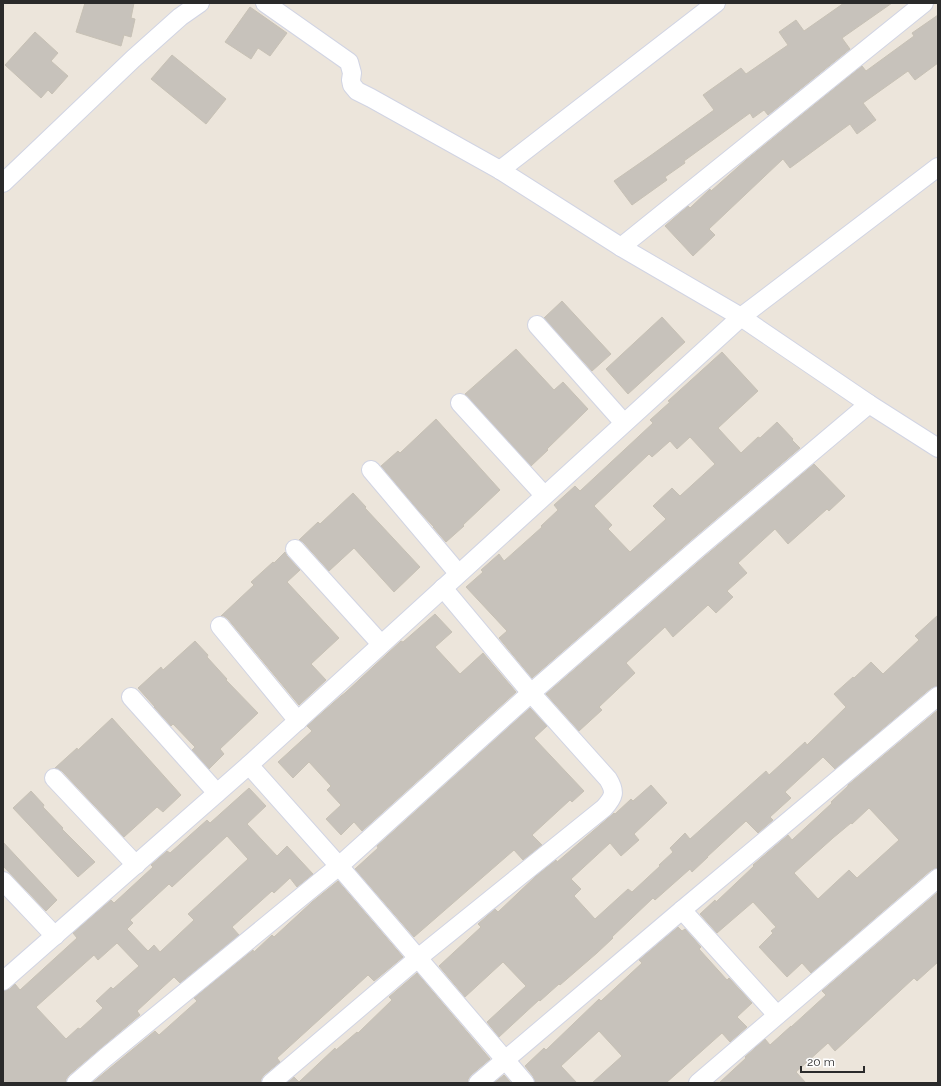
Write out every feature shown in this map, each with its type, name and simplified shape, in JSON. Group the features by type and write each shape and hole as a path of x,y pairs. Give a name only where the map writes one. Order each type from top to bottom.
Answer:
{"street":[{"path":"3,183 133,59 180,17 200,3"},
{"path":"265,3 349,62 352,73 352,85 357,91 500,170 620,248 741,317 869,404 938,448"},
{"path":"500,170 716,3"},
{"path":"620,248 924,3"},
{"path":"3,981 298,721 458,573 741,317 938,167"},
{"path":"537,325 624,423"},
{"path":"460,403 544,496"},
{"path":"76,1083 340,866 531,693 697,549 869,404"},
{"path":"371,470 458,573"},
{"path":"295,549 381,644"},
{"path":"271,1083 418,958 604,808 613,795 613,786 608,779 531,693 443,588"},
{"path":"220,626 298,721"},
{"path":"478,1083 938,696"},
{"path":"131,697 217,793"},
{"path":"249,765 340,866 525,1083"},
{"path":"54,778 136,865"},
{"path":"698,1083 938,878"},
{"path":"3,881 55,936"},
{"path":"682,910 778,1015"}],"building":[{"path":"85,3 134,3 131,18 135,19 131,37 124,35 121,46 76,32"},
{"path":"844,3 892,3 842,38 850,49 768,115 764,110 753,118 750,113 684,161 685,163 665,177 667,180 632,205 614,181 714,110 703,95 741,68 746,74 788,45 779,32 796,20 804,31"},
{"path":"250,7 287,33 270,56 258,48 251,59 225,42"},
{"path":"938,15 938,63 915,80 908,71 863,103 876,120 857,134 850,124 790,168 783,159 709,229 715,235 693,256 665,226 688,206 690,208 710,189 711,191 746,160 862,66 866,71 914,36 912,33"},
{"path":"35,32 58,53 51,61 68,76 52,94 48,90 41,98 5,65"},
{"path":"172,55 226,99 206,124 151,79"},
{"path":"562,301 611,354 592,371 544,318"},
{"path":"662,317 685,342 628,394 606,369"},
{"path":"516,349 554,390 563,382 588,409 531,466 465,394"},
{"path":"722,352 758,391 718,428 741,453 777,422 800,448 532,678 499,638 507,631 466,587 483,572 481,570 499,554 504,561 542,527 541,526 558,510 554,505 575,486 580,491 653,423 650,420 670,402 668,401","holes":["690,437 715,464 680,496 672,488 653,506 666,519 630,552 608,529 612,525 594,506 649,454 652,457 670,441 677,449"]},
{"path":"436,419 500,490 446,542 381,466 398,451 400,453"},
{"path":"814,464 845,496 829,511 827,509 788,544 775,529 738,563 747,573 727,591 733,597 716,613 708,605 673,637 665,627 626,663 635,673 599,707 602,710 579,731 546,694"},
{"path":"353,493 420,567 394,592 354,548 329,571 303,542 299,540 318,522 320,524"},
{"path":"285,552 300,570 287,582 339,638 311,664 326,680 299,705 228,619 221,616 254,585 251,582"},
{"path":"435,614 452,632 435,647 460,674 483,653 516,692 362,831 354,822 341,835 326,819 341,805 327,790 331,786 309,762 293,778 278,762 312,731 307,726 401,641 403,642"},
{"path":"938,615 938,686 931,688 835,769 823,757 785,792 791,798 770,817 773,820 758,833 746,821 692,872 690,869 655,900 653,898 597,953 560,985 559,984 540,1001 539,1000 499,1037 487,1022 526,986 503,962 465,997 439,966 481,927 478,924 495,909 498,912 536,876 556,860 557,862 631,799 633,801 651,785 667,803 634,834 639,840 621,856 610,843 571,879 581,889 574,896 595,919 628,889 632,892 660,866 659,865 673,852 670,848 685,833 690,839 766,771 769,775 805,742 807,745 846,707 834,694 871,662 883,674 919,640 915,636"},
{"path":"195,641 208,655 207,657 227,679 226,680 258,713 220,749 224,754 209,769 192,750 195,747 173,724 171,726 138,688 161,667 163,670"},
{"path":"530,708 547,726 534,738 584,791 572,802 570,800 532,835 542,845 523,860 514,850 414,937 355,869 378,848 377,846"},
{"path":"938,710 938,868 931,870 811,973 802,963 787,977 759,947 773,933 771,931 776,927 753,902 717,933 700,914 715,900 716,902 754,866 753,865 788,835 792,840 832,803 831,802 848,785","holes":["869,808 899,840 857,878 849,870 818,899 794,873"]},
{"path":"112,718 181,795 163,812 157,807 124,837 62,771 55,768 77,748 78,750"},
{"path":"249,788 266,806 247,824 277,856 287,846 313,874 297,887 290,878 274,893 272,891 232,927 239,935 180,983 174,977 137,1011 140,1015 69,1075 66,1079 66,1083 3,1083 3,991 10,989 15,984 20,990 77,938 73,933 111,900 114,903 153,867 151,865 167,851 170,853 207,820 210,823","holes":["227,836 248,859 188,914 194,920 160,952 154,945 148,951 127,929 133,923 130,920 169,884 172,887","117,943 139,966 113,989 111,987 96,1001 103,1008 80,1029 78,1028 66,1039 36,1007 94,955 98,960"]},
{"path":"31,791 44,805 43,807 63,828 62,829 95,862 78,877 13,808"},
{"path":"3,842 57,900 46,911 3,866"},
{"path":"338,881 403,957 374,981 368,975 277,1058 280,1062 264,1075 261,1079 261,1083 92,1083 155,1031 159,1035 197,1001 194,998 253,950 254,952 272,935 274,937 312,902"},
{"path":"938,892 938,962 917,981 914,978 835,1051 828,1043 796,1072 806,1083 719,1083 765,1039 770,1045 791,1027 826,995 822,991"},
{"path":"678,927 682,931 685,929 701,947 699,949 727,980 729,978 752,1003 737,1017 747,1027 730,1042 722,1033 666,1083 592,1083 622,1056 599,1031 561,1066 577,1083 535,1083 533,1076 525,1066 544,1048 546,1050 599,999 601,1001 642,963 639,960"},
{"path":"417,973 490,1059 471,1075 468,1079 468,1083 287,1083 294,1077 299,1082 335,1048 336,1050 357,1032 358,1033 392,1000 389,997"},
{"path":"504,1075 511,1083 494,1083"}]}
